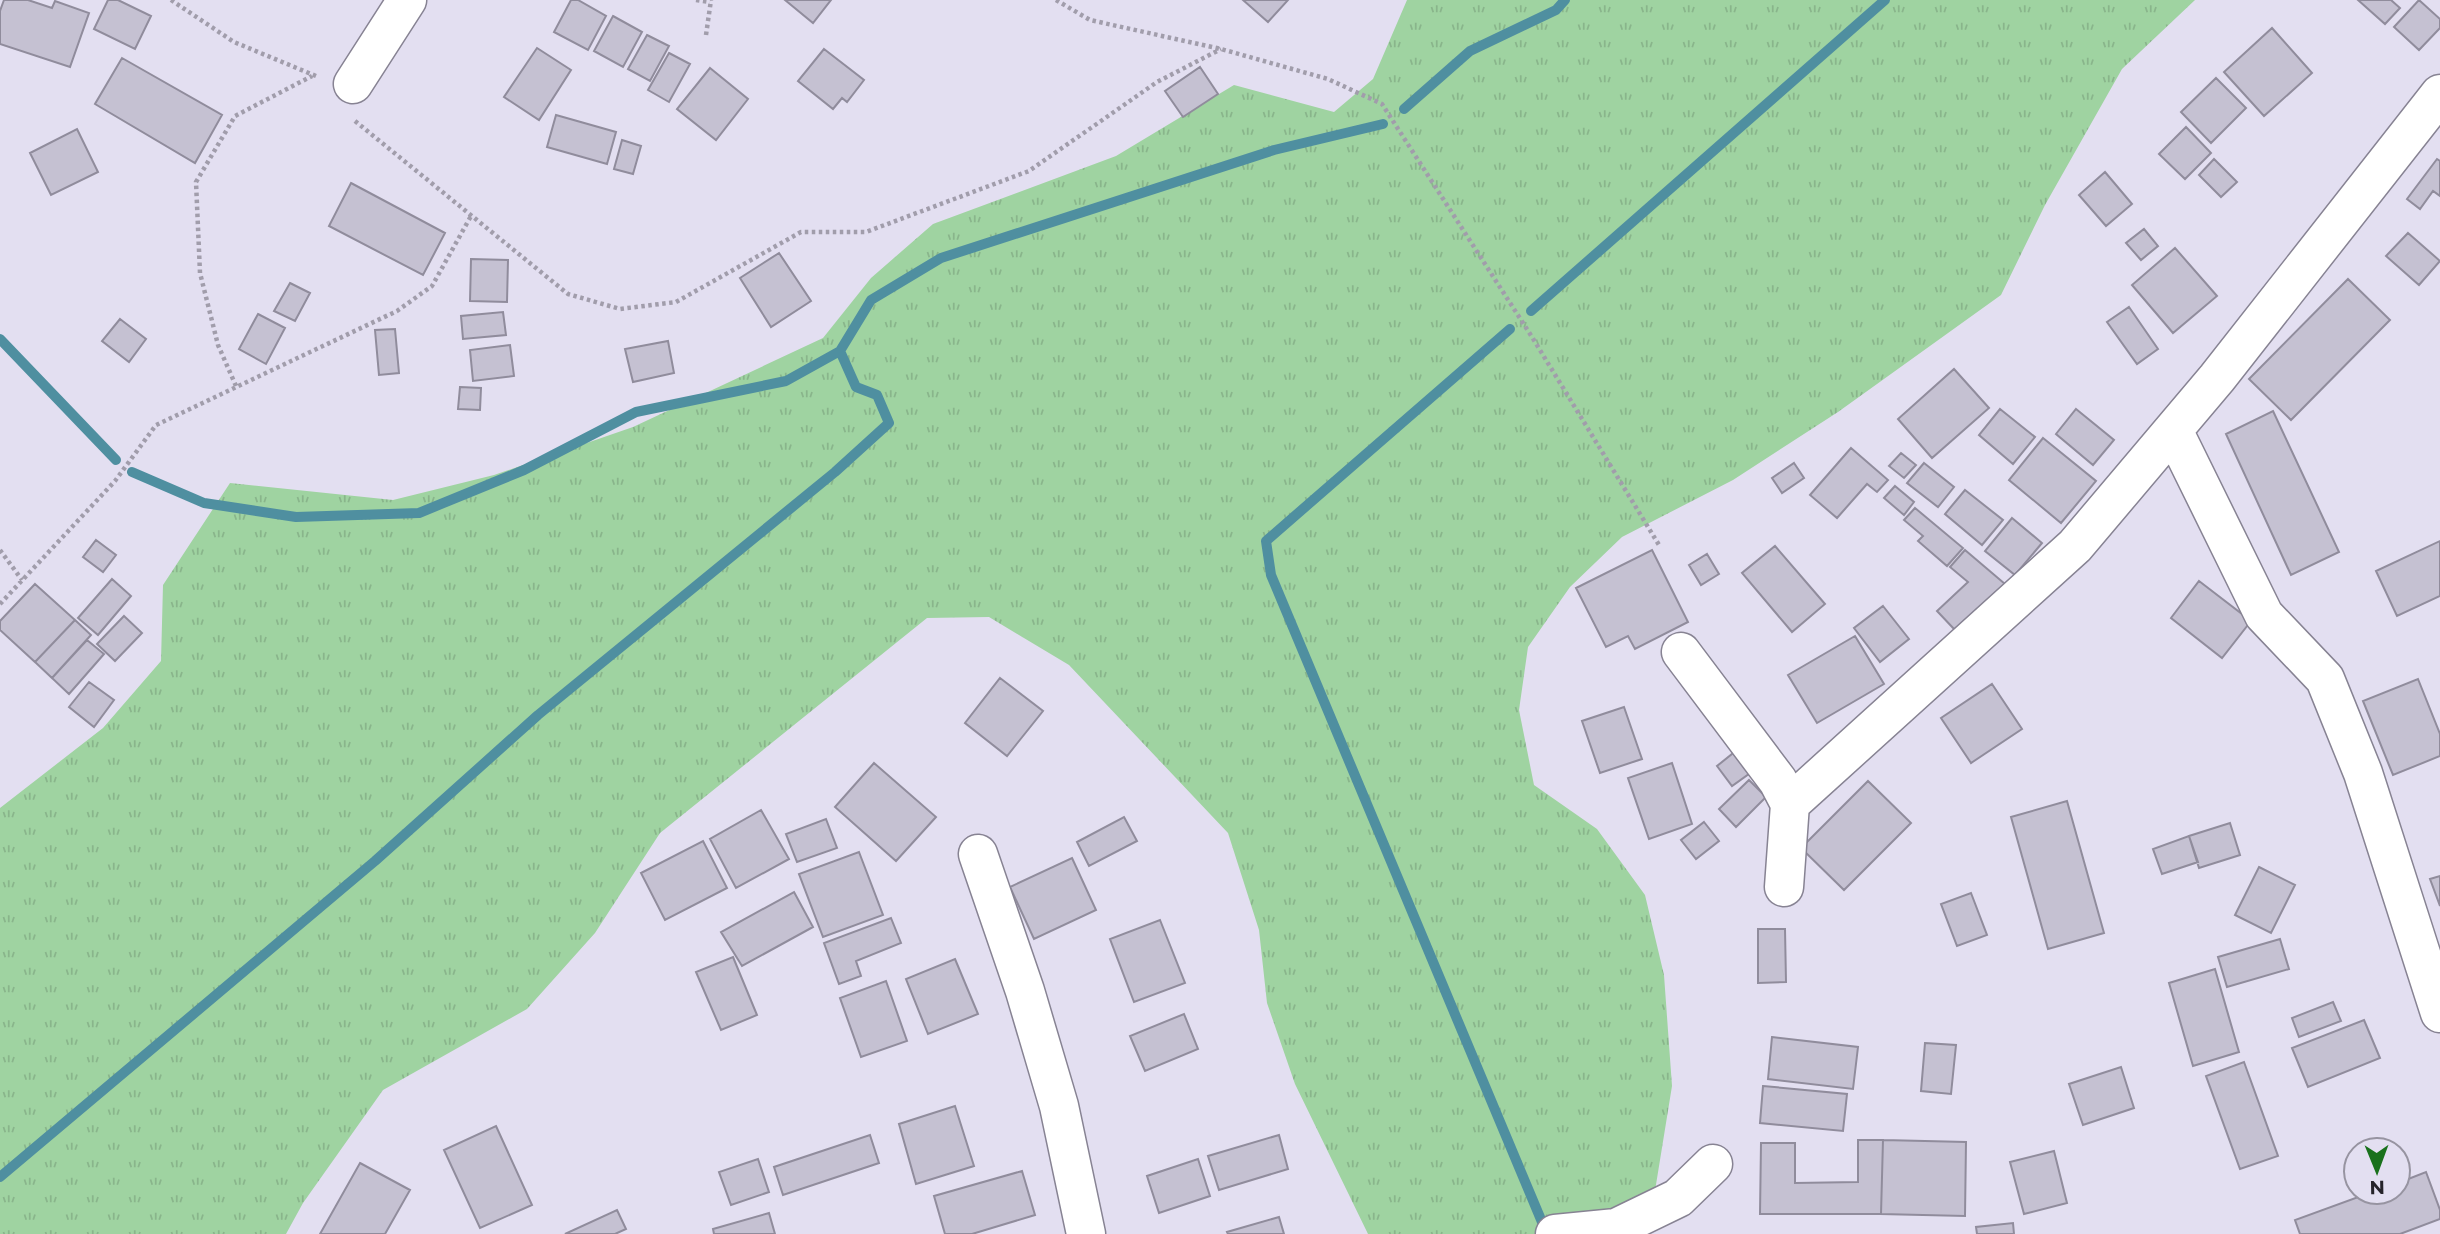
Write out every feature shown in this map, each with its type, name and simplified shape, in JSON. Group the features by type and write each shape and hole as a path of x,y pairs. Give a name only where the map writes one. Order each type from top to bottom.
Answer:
{"street":[{"path":"353,84 407,0"},
{"path":"1790,804 2075,546 2438,102"},
{"path":"2172,430 2264,615 2325,679 2362,774 2440,1013"},
{"path":"1681,652 1779,780 1790,804 1784,887"},
{"path":"978,854 1025,991 1059,1106 1086,1234"},
{"path":"1561,1232 1616,1228 1678,1198 1713,1164"}],"path":[{"path":"171,0 234,42 312,75 353,84 355,124 568,294 620,309 676,302 801,232 866,232 1029,172 1157,82 1222,49"},
{"path":"696,0 710,1 706,35"},
{"path":"1056,0 1090,20 1222,49 1328,79 1382,104 1489,269 1659,545"},
{"path":"236,386 218,345 200,273 196,182 235,116 312,75"},
{"path":"0,604 115,481 156,425 397,311 432,286 471,216"},
{"path":"0,550 22,580"}],"green space":[{"path":"1407,0 2195,0 2122,69 2045,205 2001,295 1838,412 1733,480 1622,537 1570,587 1528,647 1519,710 1534,785 1597,829 1645,895 1664,975 1672,1086 1648,1234 1368,1234 1295,1084 1267,1003 1259,930 1228,833 1069,665 989,617 927,618 660,833 595,933 527,1009 383,1090 303,1203 286,1234 0,1234 0,808 103,728 161,661 163,585 230,483 393,500 494,475 633,427 823,338 871,278 933,224 1116,156 1234,85 1334,112 1373,79"}],"building":[{"path":"4,0 28,0 52,8 55,1 89,13 70,67 0,44 0,11"},
{"path":"108,0 118,0 151,16 135,49 94,29"},
{"path":"571,0 578,0 606,16 588,50 554,32"},
{"path":"785,0 831,0 813,23"},
{"path":"1243,0 1288,0 1268,22"},
{"path":"2358,0 2391,0 2400,8 2385,24"},
{"path":"2419,0 2440,19 2440,28 2419,50 2394,27"},
{"path":"613,16 642,32 623,67 594,51"},
{"path":"2272,28 2312,73 2264,116 2224,72"},
{"path":"647,35 669,46 650,81 628,69"},
{"path":"537,48 571,70 539,120 504,97"},
{"path":"824,49 864,80 847,102 842,98 833,109 798,81"},
{"path":"669,53 690,64 669,102 648,90"},
{"path":"122,58 222,115 195,163 95,104"},
{"path":"1200,67 1218,94 1183,117 1165,91"},
{"path":"710,68 748,99 716,140 677,109"},
{"path":"2216,78 2246,108 2211,143 2181,112"},
{"path":"556,115 616,132 607,164 547,147"},
{"path":"2186,127 2211,153 2185,179 2159,154"},
{"path":"77,129 98,172 51,195 30,153"},
{"path":"622,140 641,146 633,174 614,169"},
{"path":"2214,159 2237,182 2221,197 2199,175"},
{"path":"2437,159 2440,161 2440,196 2433,191 2420,209 2407,199"},
{"path":"2105,172 2132,204 2106,226 2079,195"},
{"path":"351,183 445,233 423,275 329,226"},
{"path":"2144,229 2158,246 2141,260 2126,243"},
{"path":"2408,233 2440,261 2419,285 2386,256"},
{"path":"2175,248 2217,296 2173,333 2132,285"},
{"path":"779,253 811,301 771,327 740,278"},
{"path":"471,259 508,260 507,302 470,301"},
{"path":"2348,279 2390,320 2291,420 2249,379"},
{"path":"290,283 310,293 295,321 274,311"},
{"path":"2129,307 2158,349 2137,364 2107,322"},
{"path":"503,312 506,335 463,339 461,316"},
{"path":"258,314 285,328 266,364 239,349"},
{"path":"120,319 146,339 129,362 102,341"},
{"path":"395,329 399,373 379,375 375,330"},
{"path":"668,341 674,373 633,382 625,349"},
{"path":"510,345 514,376 473,381 470,350"},
{"path":"1954,369 1989,408 1932,458 1898,419"},
{"path":"460,387 481,388 480,410 458,409"},
{"path":"2000,409 2035,437 2013,464 1979,435"},
{"path":"2076,409 2114,440 2093,465 2056,434"},
{"path":"2273,411 2339,552 2291,575 2226,434"},
{"path":"2043,438 2096,481 2061,523 2009,480"},
{"path":"1851,448 1888,480 1877,492 1867,484 1837,518 1810,495"},
{"path":"1901,453 1916,465 1904,478 1889,466"},
{"path":"1794,463 1804,478 1782,493 1772,478"},
{"path":"1924,463 1954,487 1938,507 1907,483"},
{"path":"1895,486 1914,502 1904,515 1884,498"},
{"path":"1965,490 2003,520 1982,545 1945,514"},
{"path":"1915,508 1963,548 1947,566 1918,541 1923,536 1904,520"},
{"path":"2012,518 2042,543 2015,575 1985,551"},
{"path":"96,540 116,555 103,572 83,557"},
{"path":"2440,541 2440,596 2397,616 2376,571"},
{"path":"1775,546 1825,604 1792,632 1742,573"},
{"path":"1652,550 1688,622 1635,649 1628,636 1606,647 1576,588"},
{"path":"1965,550 2005,584 1955,630 1937,611 1968,582 1950,567"},
{"path":"1707,554 1719,574 1701,585 1689,565"},
{"path":"112,579 131,596 98,635 78,618"},
{"path":"2199,581 2251,621 2222,658 2171,618"},
{"path":"35,584 75,620 35,662 0,630 0,621"},
{"path":"1883,606 1909,639 1880,662 1854,628"},
{"path":"124,616 142,633 115,661 97,644"},
{"path":"75,620 91,635 52,678 35,662"},
{"path":"1855,636 1884,684 1817,723 1788,675"},
{"path":"87,640 104,654 69,694 52,678"},
{"path":"1000,678 1043,711 1007,756 965,723"},
{"path":"2418,679 2440,734 2440,756 2393,775 2363,701"},
{"path":"89,682 114,700 94,727 69,707"},
{"path":"1992,684 2022,729 1971,763 1941,718"},
{"path":"1624,707 1642,759 1600,773 1582,721"},
{"path":"1737,750 1753,771 1732,786 1717,766"},
{"path":"874,763 936,817 896,861 835,807"},
{"path":"1672,763 1692,824 1649,839 1628,778"},
{"path":"1749,780 1766,797 1736,827 1719,809"},
{"path":"1868,781 1911,823 1844,890 1801,848"},
{"path":"2067,801 2104,933 2048,949 2011,817"},
{"path":"761,810 789,859 736,888 710,839"},
{"path":"1124,817 1137,841 1089,866 1077,842"},
{"path":"826,819 837,848 797,862 786,834"},
{"path":"1704,822 1719,841 1696,859 1681,840"},
{"path":"2230,823 2240,855 2199,868 2189,836"},
{"path":"2189,836 2198,862 2162,874 2153,849"},
{"path":"703,841 727,888 665,920 641,873"},
{"path":"859,852 883,915 823,937 799,874"},
{"path":"1072,858 1096,910 1034,939 1010,887"},
{"path":"2259,867 2295,885 2271,933 2235,915"},
{"path":"2440,876 2440,906 2430,879"},
{"path":"794,892 813,927 742,966 721,932"},
{"path":"1971,893 1987,935 1957,946 1941,904"},
{"path":"891,918 901,943 856,961 861,976 839,984 824,943"},
{"path":"1160,920 1185,983 1134,1002 1110,939"},
{"path":"1758,929 1785,929 1786,982 1758,983"},
{"path":"2280,939 2289,969 2227,987 2218,957"},
{"path":"733,957 757,1015 721,1030 696,972"},
{"path":"955,959 978,1014 928,1034 906,979"},
{"path":"2215,969 2239,1052 2193,1066 2169,983"},
{"path":"886,981 907,1041 861,1057 840,998"},
{"path":"2333,1002 2341,1021 2299,1037 2292,1018"},
{"path":"1184,1014 1198,1049 1145,1071 1130,1036"},
{"path":"2364,1020 2380,1058 2308,1087 2292,1048"},
{"path":"1772,1037 1858,1047 1853,1089 1768,1079"},
{"path":"1925,1043 1956,1045 1951,1094 1921,1091"},
{"path":"2244,1062 2278,1156 2240,1169 2206,1076"},
{"path":"2121,1067 2134,1108 2083,1125 2069,1084"},
{"path":"1763,1086 1847,1094 1843,1131 1760,1123"},
{"path":"955,1106 974,1166 916,1184 899,1124"},
{"path":"496,1126 532,1205 480,1228 444,1150"},
{"path":"870,1135 879,1163 783,1195 774,1167"},
{"path":"1279,1135 1288,1169 1219,1190 1208,1156"},
{"path":"1858,1140 1883,1140 1881,1214 1760,1214 1761,1143 1795,1143 1795,1183 1858,1182"},
{"path":"1883,1140 1966,1142 1965,1216 1881,1214"},
{"path":"2054,1151 2067,1203 2024,1214 2010,1162"},
{"path":"758,1159 769,1192 731,1205 719,1172"},
{"path":"1198,1159 1210,1196 1159,1213 1147,1176"},
{"path":"360,1163 410,1190 385,1234 320,1234"},
{"path":"1022,1171 1035,1215 972,1234 945,1234 934,1196"},
{"path":"2426,1172 2440,1210 2440,1219 2400,1234 2300,1234 2295,1220 2342,1203 2342,1206 2412,1206 2412,1178"},
{"path":"617,1210 626,1229 615,1234 565,1234"},
{"path":"769,1213 775,1234 714,1234 713,1229"},
{"path":"1279,1217 1284,1234 1227,1232"},
{"path":"2013,1223 2014,1234 1977,1234 1976,1227"}],"waterway":[{"path":"1404,109 1470,51 1556,10 1565,0"},
{"path":"1531,311 1885,0"},
{"path":"132,472 204,503 296,517 419,513 524,470 636,412 786,381 840,351 871,300 941,258 1274,150 1383,124"},
{"path":"1510,329 1266,541 1271,575 1547,1234"},
{"path":"0,339 116,460"},
{"path":"0,1177 375,861 538,715 835,472 889,423 877,395 856,387 840,351"}]}
